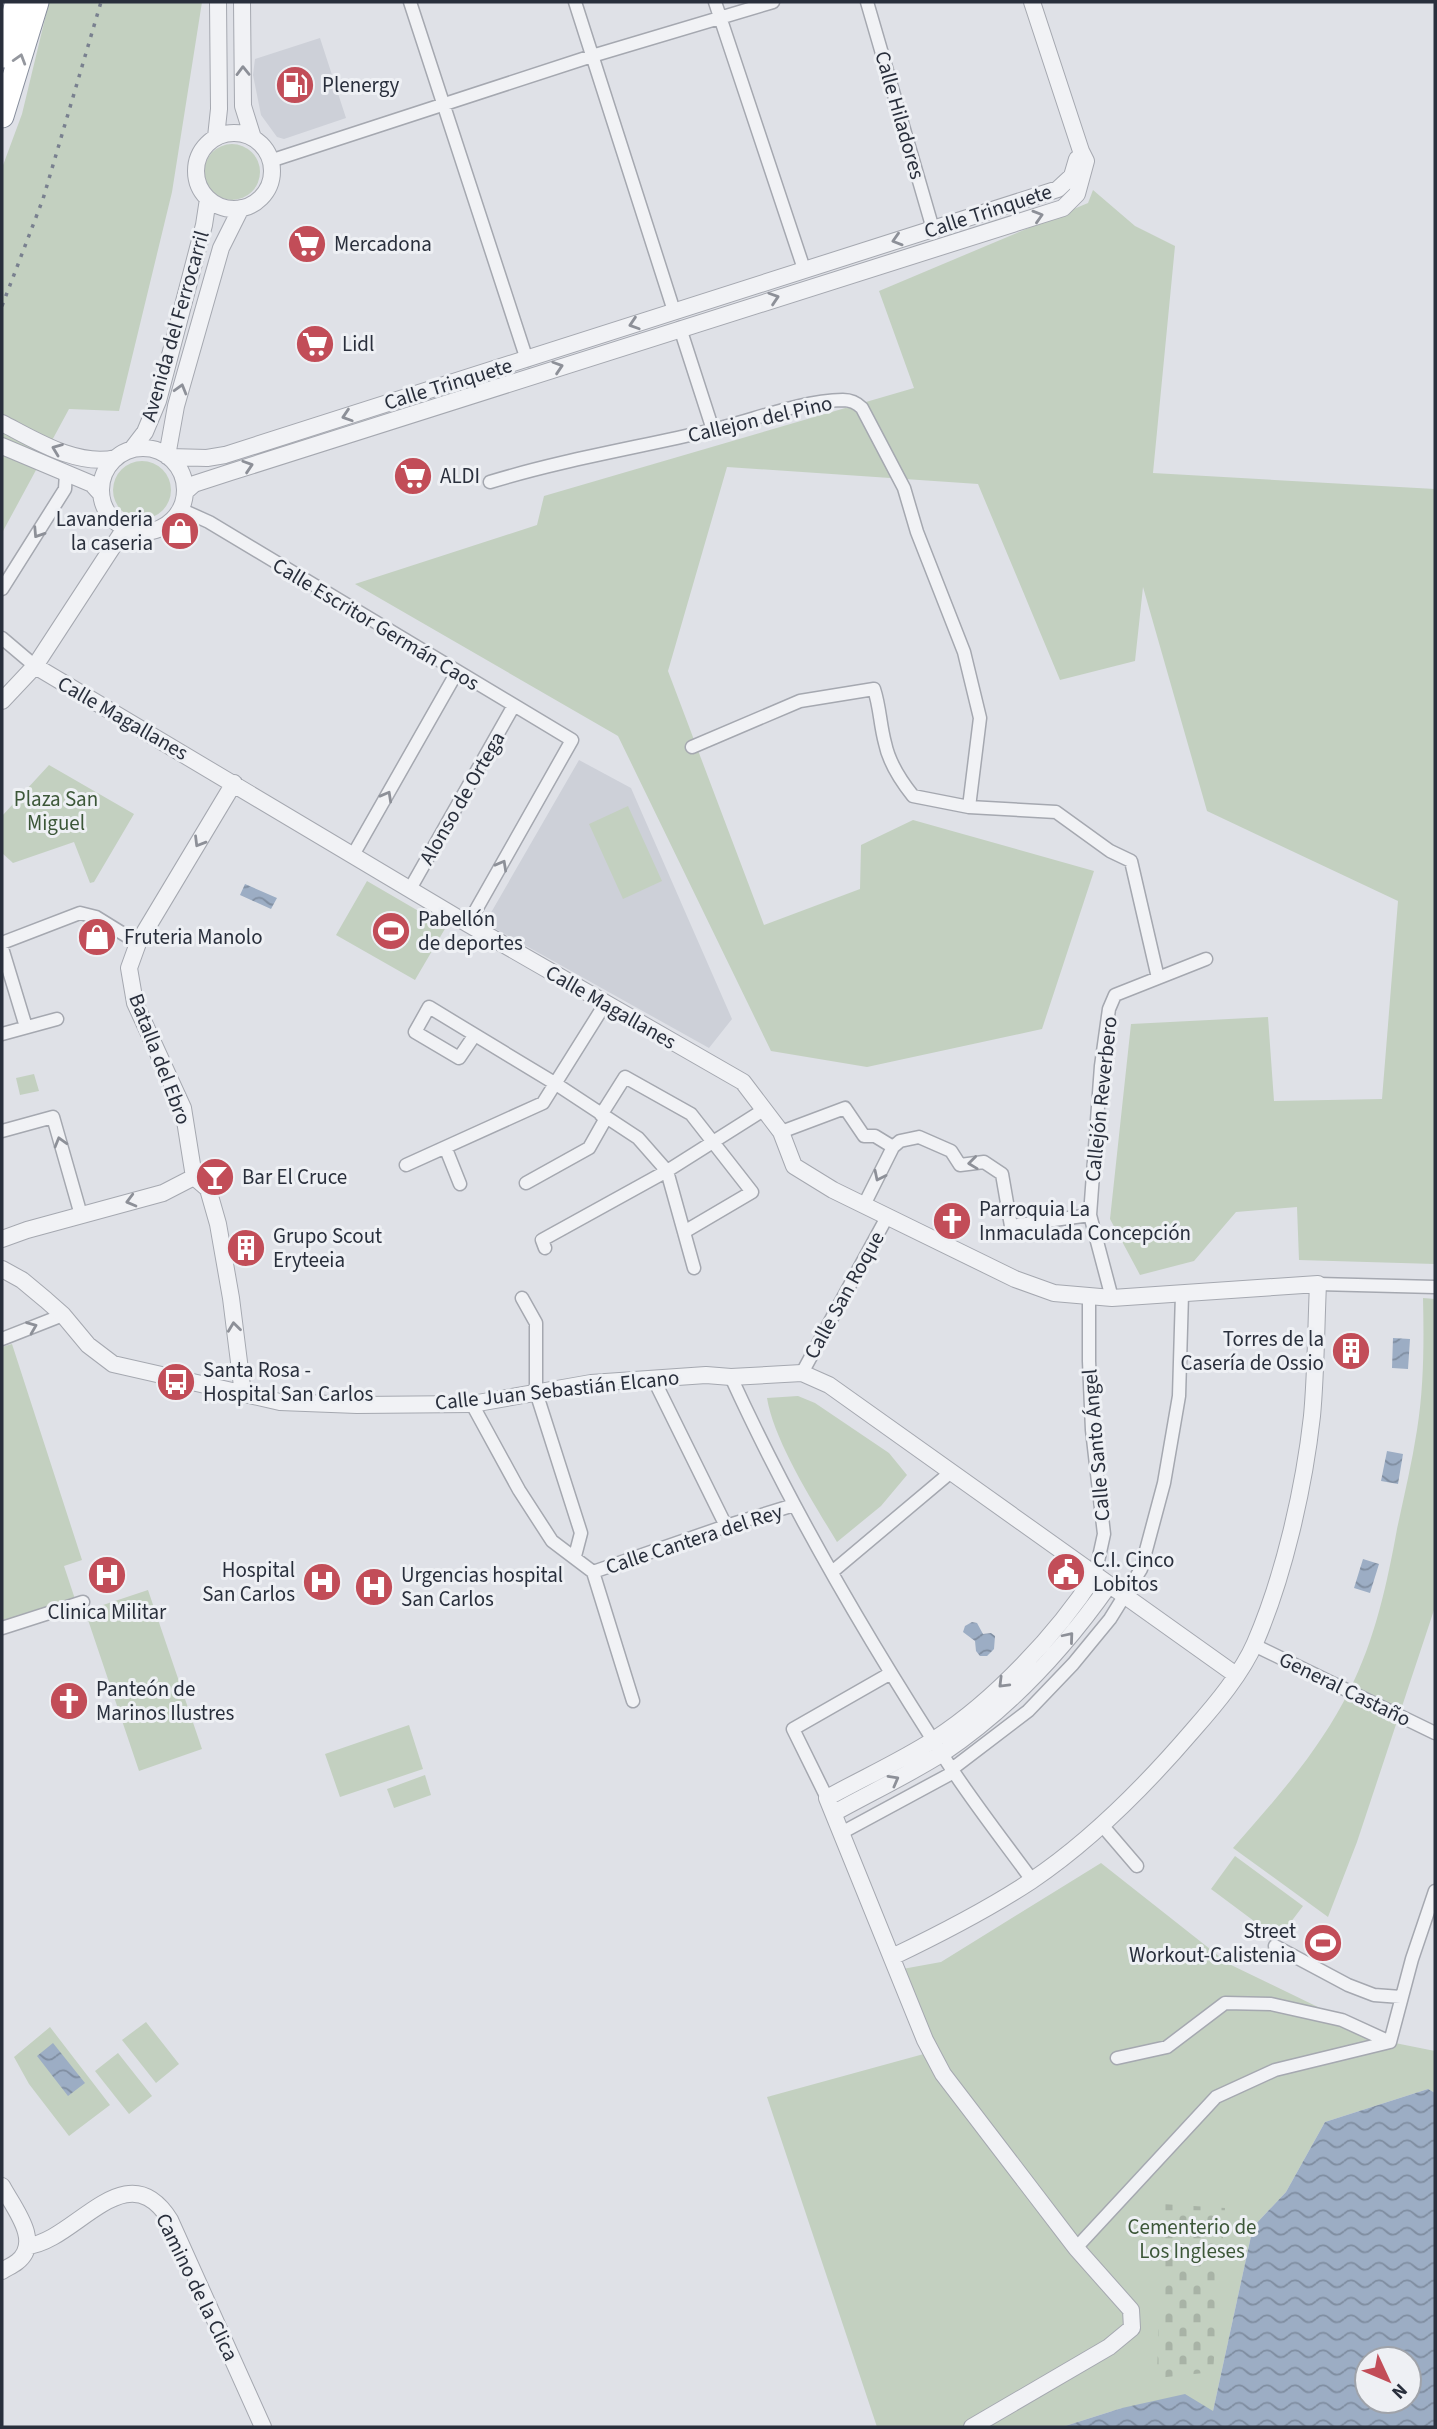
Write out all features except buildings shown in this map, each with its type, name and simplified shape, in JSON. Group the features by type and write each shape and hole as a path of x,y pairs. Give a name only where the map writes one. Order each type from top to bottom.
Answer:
{"highway":[{"path":"2,56 18,2"},
{"path":"2,116 37,2"}],"street":[{"path":"216,137 219,109 218,2"},
{"path":"242,2 243,106 253,138"},
{"path":"410,2 527,360"},
{"path":"575,2 674,311"},
{"path":"715,2 804,269"},
{"path":"208,199 201,190 196,166 206,145 216,137 228,133 253,138 267,152 270,161 592,56 772,2"},
{"name":"Calle Hiladores","path":"867,2 933,229"},
{"path":"1032,2 1081,151"},
{"name":"Calle Trinquete","path":"168,456 207,458 225,455 1058,189 1072,176 1081,151"},
{"name":"Calle Trinquete","path":"185,492 194,484 1063,208 1077,194 1082,179 1086,161 1081,151"},
{"name":"Avenida del Ferrocarril","path":"132,449 145,432 158,401 204,225 208,199 229,209 241,208 262,196 269,186 270,161"},
{"name":"Avenida del Ferrocarril","path":"168,456 176,407 221,248 241,208"},
{"path":"680,328 713,430"},
{"name":"Callejon del Pino","path":"490,482 542,466 713,430 787,409 852,401 862,408 904,488 917,532 964,652 980,718 969,807"},
{"path":"2,423 49,446 82,458 103,461 116,458 132,449 150,449 168,456 181,472 185,492 180,509 173,519 150,531 138,532 118,524 106,511 101,494 104,475 116,458"},
{"path":"2,446 92,484 101,494"},
{"path":"2,589 65,489 66,474"},
{"name":"Calle Escritor Germán Caos","path":"180,509 209,522 572,740 468,924"},
{"path":"2,701 34,666 125,528"},
{"path":"2,638 34,666"},
{"name":"Calle Magallanes","path":"34,666 468,924 743,1082 781,1132 794,1166 833,1190 1015,1279 1054,1293 1112,1298 1318,1284"},
{"path":"353,855 457,672"},
{"path":"692,747 800,701 874,689 885,745 899,778 914,796 969,807 1056,812 1110,851 1131,861 1158,978"},
{"name":"Alonso de Ortega","path":"410,889 513,707"},
{"name":"Batalla del Ebro","path":"234,783 138,943 129,968 135,1003 183,1108 194,1177 208,1189 218,1224 243,1394"},
{"path":"26,1027 2,945 80,913 96,917 138,943"},
{"name":"Callejón Reverbero","path":"1112,1298 1090,1216 1101,1066 1109,1009 1115,995 1206,959"},
{"path":"406,1166 542,1103 605,1004"},
{"path":"474,1036 459,1058 415,1032 429,1007 556,1084 638,1138 667,1171 694,1268"},
{"path":"2,1034 57,1019"},
{"path":"526,1183 589,1148 625,1077 691,1114 752,1192 684,1231"},
{"path":"781,1132 845,1108 864,1136 875,1136 893,1147"},
{"path":"543,1244 765,1109"},
{"path":"2,1131 53,1117 81,1215"},
{"path":"864,1205 893,1147 900,1141 919,1137 951,1151 960,1165 984,1162 1002,1174 1011,1226 1090,1216"},
{"path":"446,1149 460,1184"},
{"path":"2,1239 163,1193 194,1177"},
{"name":"Calle San Roque","path":"802,1373 887,1216"},
{"name":"Calle Juan Sebastián Elcano","path":"2,1269 22,1280 63,1315 88,1345 113,1364 280,1402 472,1404 591,1383 706,1375 732,1377 802,1373 830,1385 1236,1675"},
{"path":"892,1957 961,1924 1032,1880 1101,1824 1139,1790 1172,1755 1236,1675 1254,1645 1282,1571 1311,1417 1318,1284 1435,1287"},
{"path":"843,1832 953,1770 1028,1711 1073,1664 1125,1597 1141,1569 1164,1483 1179,1396 1182,1294"},
{"name":"Calle Santo Ángel","path":"827,1798 938,1746 997,1690 1042,1642 1081,1598 1095,1575 1104,1534 1092,1430 1088,1361 1089,1296"},
{"path":"522,1298 537,1323 536,1392 581,1533 575,1556"},
{"path":"2,1339 63,1315"},
{"path":"732,1377 794,1505 891,1673 953,1770 1032,1880"},
{"path":"654,1380 726,1526"},
{"path":"472,1404 519,1490 552,1541 593,1572 633,1701"},
{"path":"832,1572 951,1472"},
{"name":"Calle Cantera del Rey","path":"593,1572 794,1505"},
{"name":"Calle Santo Ángel","path":"834,1813 1014,1696 1058,1650 1109,1586"},
{"path":"2,1628 83,1602"},
{"name":"General Castaño","path":"1254,1645 1435,1733"},
{"path":"891,1673 793,1729 843,1832 925,2040 943,2074 1076,2248 1131,2310 1132,2328 1109,2347 972,2427"},
{"path":"1101,1824 1137,1867"},
{"path":"1390,2042 1401,1997 1435,1891"},
{"path":"1275,1946 1348,1985 1374,1994 1401,1997"},
{"path":"1117,2058 1167,2047 1225,2003 1271,2004 1342,2020 1390,2042"},
{"path":"1076,2248 1216,2097 1275,2070 1390,2042"},
{"path":"2,2186 25,2228 27,2242 17,2262 2,2271"},
{"name":"Camino de la Clica","path":"27,2242 41,2244 111,2199 132,2194 152,2200 170,2220 263,2427"}],"shaded area":[{"name":"Plenergy","path":"320,38 346,118 284,139 277,137 261,115 253,75 255,59"},
{"path":"579,760 631,788 732,1019 709,1048 485,923"}],"green space":[{"path":"49,2 202,2 172,192 119,411 69,409 2,533 2,168 22,114"},
{"path":"226,144 238,144 248,148 256,156 260,172 256,188 248,196 238,200 226,200 216,196 208,188 204,178 204,166 208,156 216,148"},
{"path":"1093,190 1135,226 1175,246 1153,473 1435,489 1435,1264 1299,1260 1297,1207 1236,1212 1194,1261 1140,1275 1110,1219 1131,1024 1268,1017 1274,1101 1382,1099 1398,901 1207,811 1143,587 1135,661 1060,680 978,484 727,467 668,671 764,925 860,889 861,845 913,820 1094,871 1042,1029 867,1067 771,1051 618,736 355,584 537,525 544,496 914,388 879,291 1088,203"},
{"path":"142,461 153,463 166,474 171,490 169,501 158,514 142,519 131,517 118,506 113,490 115,479 126,466"},
{"name":"Plaza San Miguel","path":"49,765 134,814 94,882 90,883 74,842 13,863 2,853 2,816"},
{"path":"628,806 662,881 623,899 589,824"},
{"name":"Pabellón de deportes","path":"367,881 446,927 415,980 336,935"},
{"path":"34,1074 39,1091 20,1095 16,1078"},
{"path":"1423,1298 1435,1299 1435,1607 1357,1842 1328,1917 1233,1848 1281,1792 1325,1734 1358,1672 1373,1632 1417,1430 1423,1364"},
{"path":"12,1344 82,1560 64,1566 75,1599 2,1623 2,1347"},
{"path":"798,1396 815,1403 889,1453 907,1475 881,1506 837,1542 786,1452 767,1398"},
{"path":"148,1590 202,1749 139,1771 85,1611"},
{"path":"409,1725 423,1769 340,1797 325,1754"},
{"path":"425,1775 431,1795 394,1808 387,1789"},
{"path":"1235,1856 1303,1906 1278,1939 1211,1889"},
{"path":"1101,1863 1229,1964 1390,2042 1435,2051 1435,2093 1428,2089 1325,2122 1286,2192 1253,2227 1213,2411 1122,2408 1062,2427 877,2427 767,2097 931,2052 897,1970 941,1962"},
{"path":"146,2022 179,2064 156,2083 122,2040"},
{"path":"50,2027 110,2105 69,2136 29,2084 14,2057"},
{"path":"118,2053 152,2096 129,2114 95,2071"},
{"name":"Cementerio de Los Ingleses","path":"1162,2204 1225,2208 1213,2372 1157,2378"}],"water":[{"path":"245,884 277,898 271,909 240,895"},
{"path":"1393,1338 1410,1339 1408,1369 1392,1368"},
{"path":"1387,1451 1403,1454 1398,1484 1381,1481"},
{"path":"1363,1559 1379,1564 1370,1593 1354,1588"},
{"path":"972,1622 977,1623 983,1634 991,1633 995,1636 994,1649 987,1656 980,1656 976,1651 975,1641 963,1632 965,1626"},
{"path":"53,2043 85,2083 68,2096 37,2056"},
{"path":"1428,2089 1435,2093 1435,2427 1062,2427 1122,2408 1185,2394 1213,2411 1253,2227 1286,2192 1325,2122"}],"railway":[{"path":"2,306 43,199 101,2"}],"place":[{"name":"Plenergy","path":"295,85"},
{"name":"Mercadona","path":"307,244"},
{"name":"Lidl","path":"315,344"},
{"name":"ALDI","path":"413,476"},
{"name":"Lavanderia la caseria","path":"180,531"},
{"name":"Pabellón de deportes","path":"391,931"},
{"name":"Fruteria Manolo","path":"97,937"},
{"name":"Bar El Cruce","path":"215,1177"},
{"name":"Parroquia La Inmaculada Concepción","path":"952,1221"},
{"name":"Grupo Scout Eryteeia","path":"246,1248"},
{"name":"Torres de la Casería de Ossio","path":"1351,1351"},
{"name":"Santa Rosa - Hospital San Carlos","path":"176,1382"},
{"name":"C.I. Cinco Lobitos","path":"1066,1572"},
{"name":"Clinica Militar","path":"107,1575"},
{"name":"Hospital San Carlos","path":"322,1582"},
{"name":"Urgencias hospital San Carlos","path":"374,1587"},
{"name":"Panteón de Marinos Ilustres","path":"69,1701"},
{"name":"Street Workout-Calistenia","path":"1323,1943"}]}
